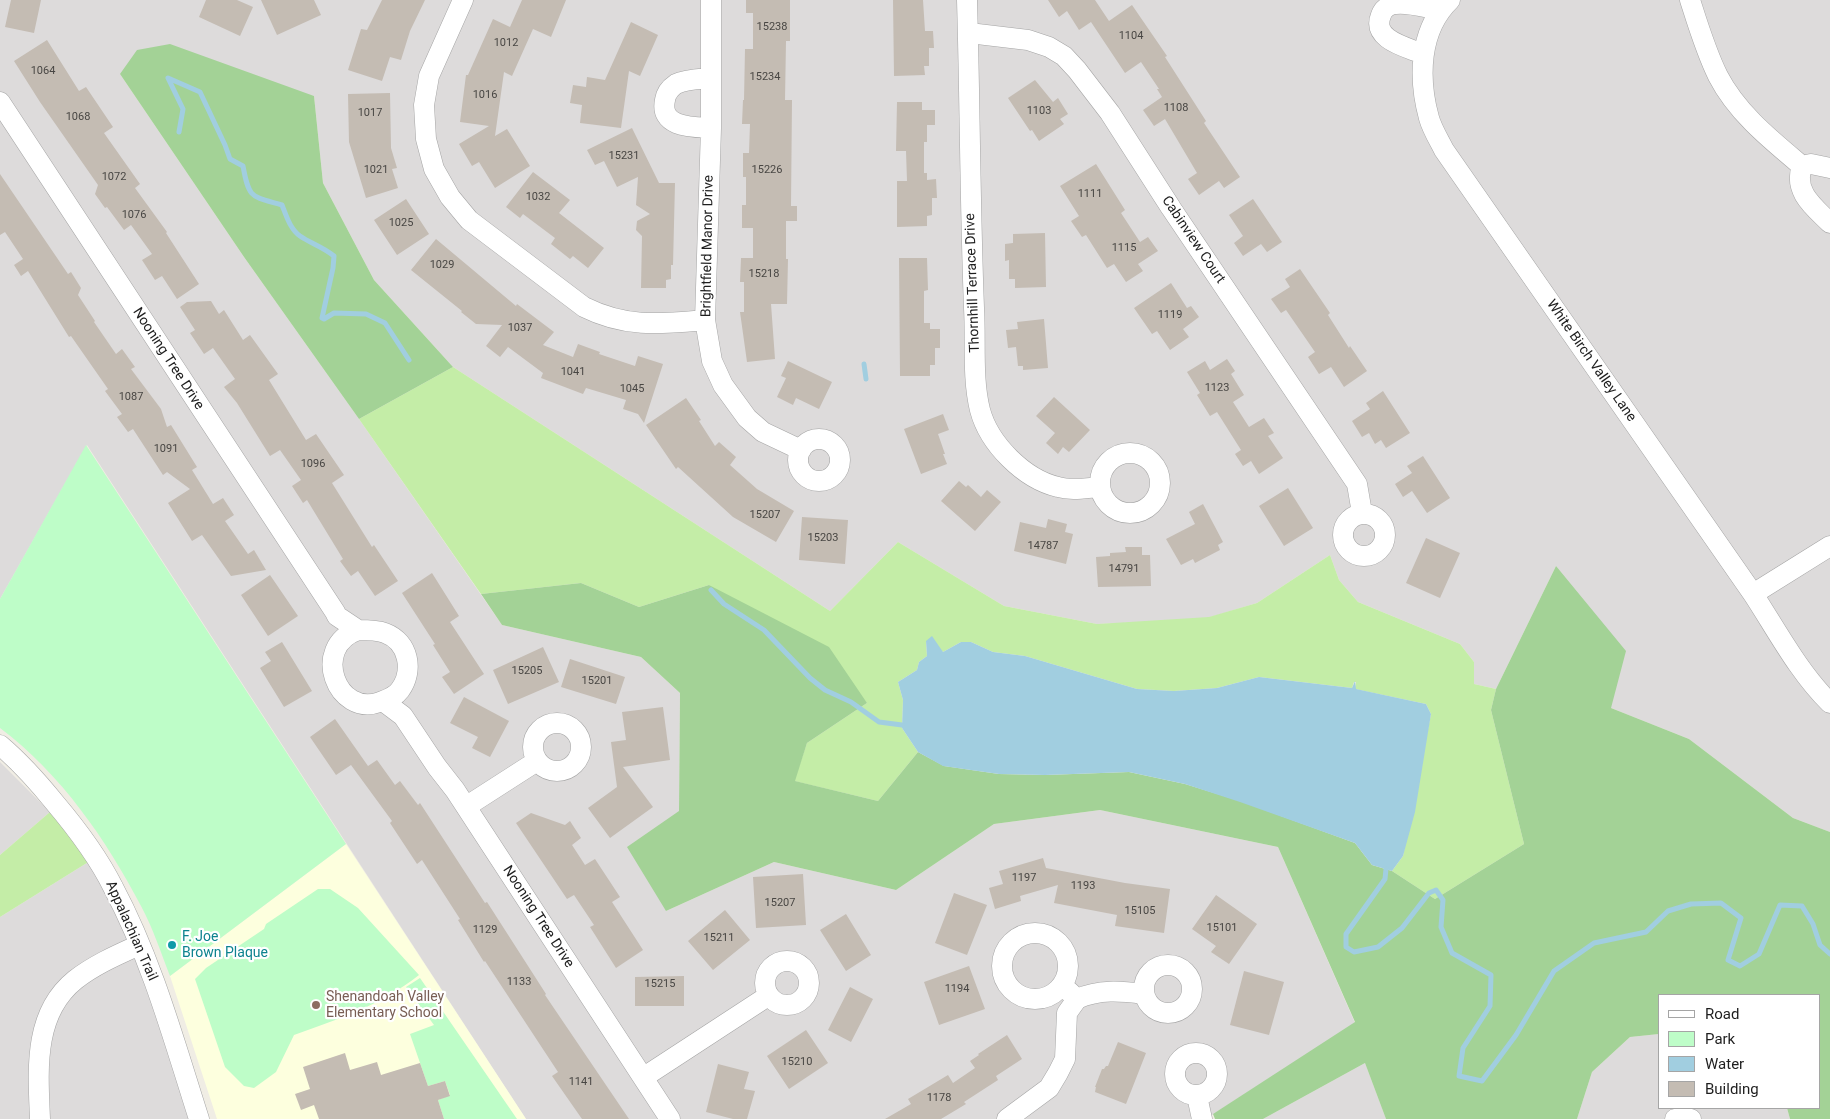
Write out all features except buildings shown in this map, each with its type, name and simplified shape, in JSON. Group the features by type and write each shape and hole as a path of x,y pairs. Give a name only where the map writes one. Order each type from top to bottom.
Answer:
{"street":[{"path":"463,0 429,76 424,105 426,139 434,168 450,197 468,220 584,307 601,316 647,324 706,320"},
{"name":"Brightfield Manor Drive","path":"711,0 711,128 706,320 712,360 723,385 747,418 763,432 800,450"},
{"name":"Thornhill Terrace Drive","path":"967,0 976,385 980,410 989,430 1005,454 1028,474 1058,487 1083,489 1100,486"},
{"path":"1690,0 1710,58 1731,96 1744,114 1802,166"},
{"path":"1423,54 1388,40 1383,35 1379,23 1381,14 1385,8 1397,4 1446,5"},
{"name":"White Birch Valley Lane","path":"1446,5 1430,27 1423,54 1423,85 1429,119 1444,150 1753,594 1799,664 1830,703"},
{"name":"Cabinview Court","path":"969,34 1028,40 1049,47 1064,56 1077,70 1110,113 1133,152 1357,484 1362,513"},
{"path":"711,78 676,84 670,89 664,104 670,119 676,123 683,126 711,128"},
{"name":"Nooning Tree Drive","path":"0,102 337,616"},
{"path":"1802,166 1811,164 1830,168"},
{"path":"1802,166 1800,180 1802,192 1808,202 1830,223"},
{"path":"1753,594 1830,546"},
{"path":"337,616 358,630"},
{"path":"337,616 340,642"},
{"path":"358,630 386,633 399,644 408,660 406,681 390,697 375,704 353,700 338,687 333,675 334,651 350,633 358,630"},
{"name":"Nooning Tree Drive","path":"390,697 467,806 486,839 670,1119"},
{"name":"Appalachian Trail","path":"0,745 50,797 94,855 120,900 160,998 199,1119"},
{"path":"467,806 537,761"},
{"path":"40,1119 40,1043 48,1015 63,992 74,981 110,959 139,945"},
{"path":"1062,985 1077,999"},
{"path":"1007,1119 1049,1088 1058,1073 1065,1059 1067,1013 1077,999 1091,993 1122,991 1144,994"},
{"path":"644,1077 768,996"},
{"path":"1197,1096 1202,1119"},
{"path":"1675,1119 1692,1119"}],"shaded area":[{"path":"0,0 1830,0 1830,832 1793,818 1689,739 1611,708 1556,566 1496,689 1474,684 1474,662 1460,644 1358,602 1339,580 1330,555 1257,603 1201,620 1097,624 1004,606 898,542 830,611 453,367 374,280 323,183 314,96 120,74 244,257 502,625 641,657 680,693 679,812 666,911 774,862 896,890 994,824 1100,810 1278,847 1355,1023 1206,1119 526,1119 87,445 0,599"},
{"path":"0,762 50,812 0,855"},
{"name":"Shenandoah Valley Elementary School","path":"346,844 526,1119 217,1119 170,976"},
{"path":"90,861 122,917 148,984 191,1119 0,1119 0,917"},
{"path":"1658,1034 1658,1109 1787,1109 1790,1119 1577,1119 1592,1072 1630,1037"},
{"path":"1365,1063 1386,1119 1263,1119"}],"green space":[{"path":"170,44 314,96 323,183 374,280 453,367 359,419 244,257 120,74 137,50"},
{"path":"453,367 830,611 898,542 1004,606 1097,624 1209,617 1257,603 1330,555 1339,580 1358,602 1460,644 1474,662 1474,684 1496,689 1491,710 1524,844 1435,899 1392,871 1403,856 1431,714 1426,704 1355,689 1356,682 1354,682 1352,688 1259,677 1217,688 1174,691 1137,689 1025,656 993,652 971,642 961,642 943,652 926,641 927,656 919,662 917,670 898,682 903,700 902,728 918,752 878,801 794,781 807,743 867,703 709,585 639,607 581,583 481,594 359,419"},
{"path":"86,445 346,844 170,976 145,914 113,856 97,832 43,766 0,728 0,599"},
{"path":"1556,566 1626,651 1611,708 1689,739 1793,818 1830,832 1830,1119 1790,1119 1787,1109 1820,1109 1820,994 1658,994 1658,1034 1630,1037 1592,1072 1577,1119 1386,1119 1365,1063 1263,1119 1215,1119 1213,1114 1355,1022 1278,847 1100,810 994,824 896,890 774,862 666,911 627,847 679,811 680,693 641,657 502,625 481,594 581,583 639,607 709,585 829,647 867,703 807,743 795,781 878,801 918,752 944,766 999,774 1045,775 1129,772 1185,784 1240,801 1355,843 1372,865 1392,871 1435,899 1524,844 1491,710 1496,689"},
{"path":"50,812 90,861 0,917 0,855"},
{"path":"318,889 330,889 358,908 419,975 405,986 375,1003 294,1035 276,1072 254,1088 244,1086 225,1067 195,979 206,968 264,929 266,924"},
{"path":"420,978 517,1119 444,1119 438,1100 450,1095 445,1081 428,1086 410,1034 434,1025 406,987"}],"water":[{"path":"932,636 943,652 961,642 971,642 993,652 1025,656 1137,689 1174,691 1217,688 1259,677 1352,688 1355,681 1356,689 1426,704 1431,714 1415,812 1403,856 1392,871 1372,865 1355,843 1185,784 1129,772 1045,775 999,774 943,766 918,752 902,728 903,700 898,682 917,670 919,662 927,656 926,641"}],"waterway":[{"path":"179,132 183,109 168,78 200,92 230,159 243,166 247,185 253,194 264,200 282,205 289,222 297,233 334,256 322,318 324,319 334,313 366,314 385,323 409,360"},
{"path":"864,364 866,379"},
{"path":"711,590 724,604 764,630 810,678 825,690 851,702 879,722 902,725"},
{"path":"1386,869 1385,879 1346,934 1346,947 1354,952 1378,947 1402,928 1429,893 1436,890 1443,900 1441,927 1452,953 1491,975 1490,1006 1463,1048 1459,1076 1482,1081 1516,1035 1554,971 1594,943 1646,932 1668,911 1691,904 1721,903 1741,918 1728,960 1740,966 1759,954 1780,905 1802,906 1813,924 1820,945 1830,954"}],"place":[{"name":"F. Joe Brown Plaque","path":"172,945"},
{"name":"Shenandoah Valley Elementary School","path":"316,1005"}]}
